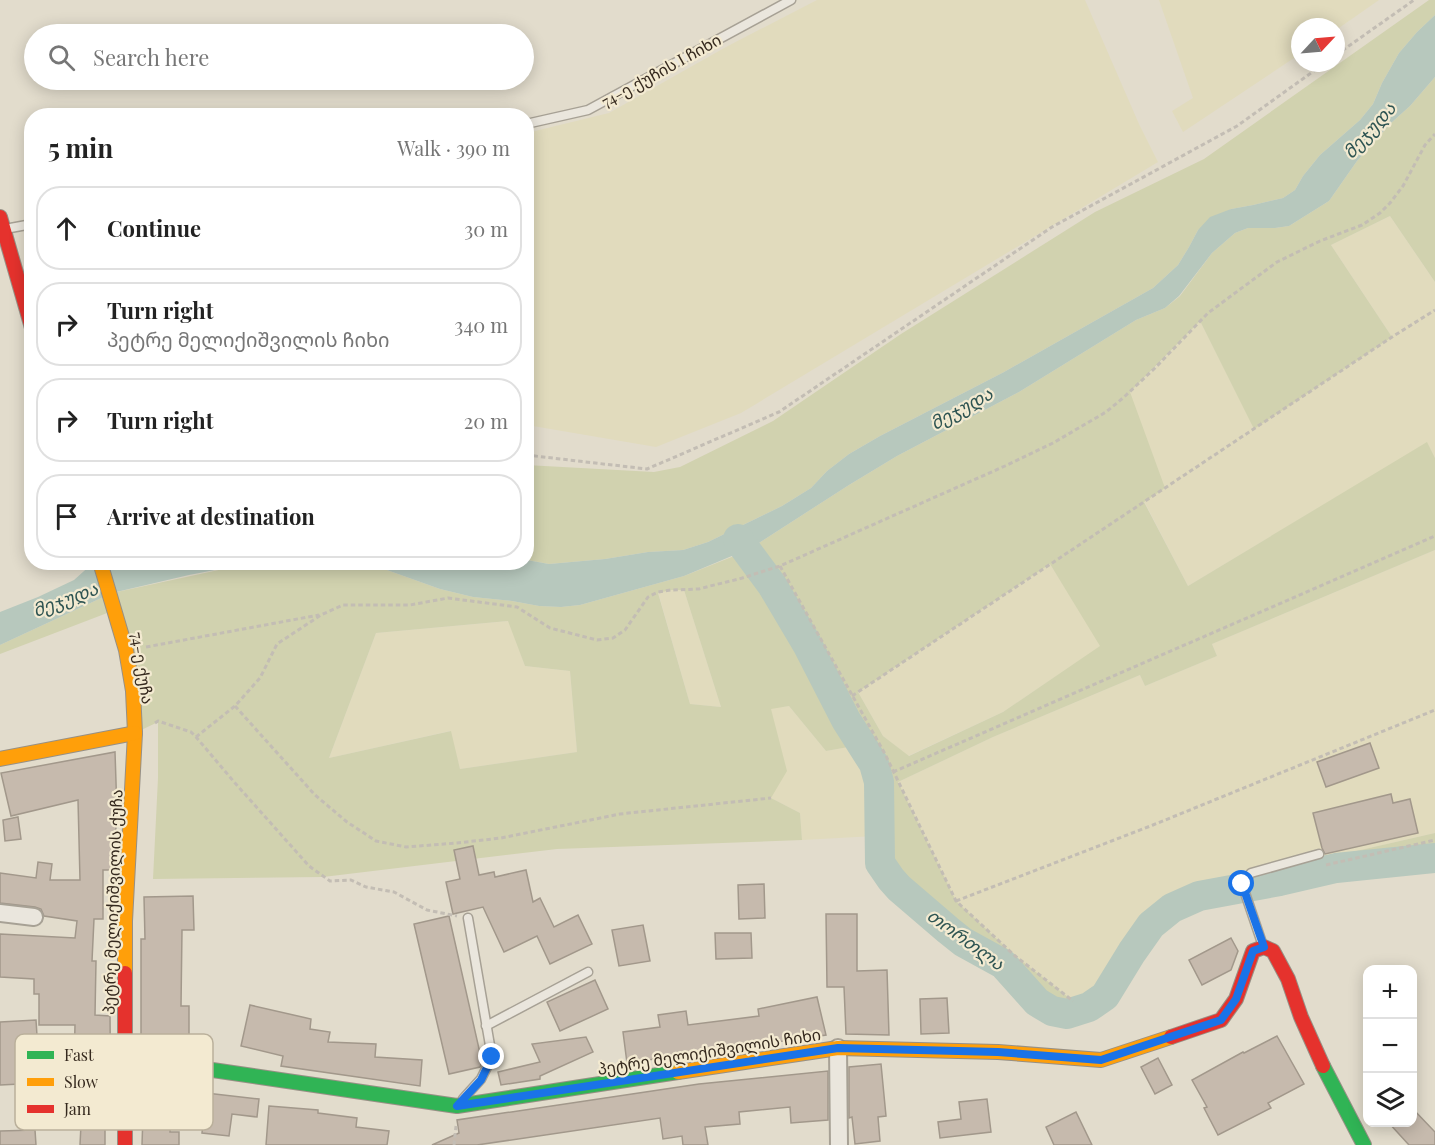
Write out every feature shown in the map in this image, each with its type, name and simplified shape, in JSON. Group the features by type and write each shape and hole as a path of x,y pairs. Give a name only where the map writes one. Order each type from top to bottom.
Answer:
{"street":[{"path":"2,223 24,300"},
{"name":"74-ე ქუჩა","path":"102,570 126,650 133,691 135,733"},
{"path":"0,759 135,733"},
{"name":"პეტრე მელიქიშვილის ქუჩა","path":"124,1034 125,921 135,733"},
{"path":"0,913 34,917"},
{"path":"1259,949 1273,951 1288,979 1319,1059 1364,1145"},
{"name":"პეტრე მელიქიშვილის ჩიხი","path":"213,1070 457,1106 838,1048 998,1052 1101,1060 1221,1020 1236,999 1259,949"},
{"path":"838,1048 839,1145"},
{"name":"პეტრე მელიქიშვილის ქუჩა","path":"125,1130 125,1145"}],"lane":[{"name":"74-ე ქუჩის I ჩიხი","path":"534,122 588,110 790,0"},
{"path":"2,223 24,224"},
{"path":"1259,949 1242,884 1251,873 1319,854"},
{"path":"457,1106 481,1080 492,1057 468,918"},
{"path":"486,1026 588,972"}],"path":[{"path":"1345,49 1414,0"},
{"path":"534,455 647,469 779,412 1052,227 1237,126 1312,72"},
{"path":"196,737 235,706 260,678 277,644 321,615 343,605 410,605 448,598 517,607 550,628 597,640 613,638 625,630 648,597 658,592 710,586 780,566 1053,443 1106,412 1155,368 1208,313 1276,262 1320,241 1362,225 1380,213 1403,186 1425,145 1435,134"},
{"path":"852,696 1392,336 1435,310"},
{"path":"893,772 1435,536"},
{"path":"780,566 893,772 956,901 1014,955 1073,1001"},
{"path":"126,650 321,615"},
{"path":"235,706 315,795 339,816 376,841 406,847 501,838 620,814 771,798"},
{"path":"956,901 1164,820 1435,710"},
{"path":"158,721 191,732 309,866 323,877 330,881 351,880 366,887 394,892 427,910 468,918"},
{"path":"1326,865 1435,840"}],"shaded area":[{"path":"817,0 1085,0 1158,162 741,413 656,447 534,426 534,131 609,113 726,47"},
{"path":"1159,0 1379,0 1345,24 1345,18 1291,18 1291,60 1183,132 1172,111 1193,98"},
{"path":"1390,216 1435,282 1435,458 1427,443 1188,586 1144,501 1130,392 1200,321 1254,428 1392,337 1331,245"},
{"path":"1435,550 1435,833 1171,896 1151,913 1097,990 1073,1001 1014,955 956,901 898,782 993,737 1140,675 1145,686 1217,656 1212,644"},
{"path":"1050,564 1101,646 1003,712 908,756 883,736 858,692"},
{"path":"684,590 721,707 690,704 658,592"},
{"path":"509,621 525,666 570,671 577,752 460,769 450,731 329,758 376,633"},
{"path":"789,706 826,751 854,746 864,761 875,836 802,840 800,813 771,798 771,708"}],"green space":[{"path":"1429,0 1435,0 1435,15 1399,53 1373,104 1360,120 1320,155 1295,190 1283,198 1231,209 1198,230 1178,265 1153,288 1004,372 880,436 849,454 827,471 811,488 782,506 708,542 683,550 648,552 605,559 549,564 534,561 534,465 654,472 680,467 773,421 901,334 1095,212 1204,159 1327,72 1345,72 1345,59"},
{"path":"1435,77 1435,282 1390,216 1331,245 1392,337 1254,429 1200,321 1130,392 1165,488 1144,502 1188,586 1427,442 1435,458 1435,550 1212,644 1217,656 1145,686 1140,675 993,737 898,782 956,901 1014,955 1073,1001 1097,990 1151,913 1171,896 1435,833 1435,858 1336,868 1199,896 1172,908 1151,925 1105,996 1089,1007 1067,1014 1052,1011 1037,1002 1003,964 963,942 899,888 880,863 880,836 875,836 864,761 854,746 826,751 789,706 771,709 787,771 771,798 800,813 802,840 557,849 323,877 153,879 158,722 135,733 115,610 0,654 0,645 112,593 219,570 387,570 440,589 473,597 561,607 580,605 684,576 751,548 897,456 1019,392 1136,320 1165,308 1180,296 1212,253 1235,233 1248,228 1289,226 1329,201 1357,161 1391,123 1410,106","holes":["1050,564 1100,646 1003,712 909,756 883,736 858,692","684,590 721,707 690,704 658,593","508,621 525,666 570,671 577,752 460,769 451,731 329,758 376,633"]}],"water":[{"name":"მეჯუდა","path":"1435,15 1435,77 1357,161 1329,201 1289,226 1248,228 1235,233 1212,253 1179,296 1165,308 1136,320 1019,392 897,456 751,548 684,576 580,605 561,607 473,597 440,589 387,570 534,570 534,561 549,564 683,550 708,542 782,506 811,488 827,471 849,454 1004,372 1153,288 1178,265 1198,230 1210,217 1231,209 1283,198 1295,190 1320,155 1360,120 1373,104 1399,53"},
{"name":"მეჯუდა","path":"85,570 215,570 112,593 0,645 0,612 74,580"}],"building":[{"path":"1370,743 1379,768 1326,787 1317,762"},
{"path":"115,752 117,812 113,870 103,870 103,919 94,919 92,961 96,961 95,1015 110,1016 110,1034 75,1034 75,1025 39,1025 39,994 34,994 34,979 0,977 0,934 75,938 77,921 44,916 41,909 35,907 0,903 0,873 36,878 38,862 52,864 50,880 80,880 78,800 11,816 1,773"},
{"path":"1391,794 1393,803 1410,799 1418,833 1325,854 1313,813"},
{"path":"18,817 21,839 5,841 3,820"},
{"path":"473,846 479,875 494,872 495,877 526,870 533,902 540,898 554,927 578,915 592,944 550,964 537,936 504,952 483,907 453,914 446,882 460,879 454,850"},
{"path":"764,884 765,918 739,919 738,885"},
{"path":"193,896 194,930 182,930 181,1006 189,1006 189,1034 141,1034 141,939 145,939 144,897"},
{"path":"826,914 857,914 857,971 887,970 889,1035 846,1034 844,987 827,987"},
{"path":"449,916 482,1062 480,1067 449,1074 414,924"},
{"path":"643,925 650,961 619,966 612,930"},
{"path":"715,933 751,933 752,958 716,959"},
{"path":"1231,938 1238,951 1231,970 1202,985 1189,960"},
{"path":"595,980 608,1009 560,1031 547,1002"},
{"path":"817,997 826,1035 627,1063 623,1032 660,1027 658,1015 686,1011 688,1025 759,1016 758,1009"},
{"path":"947,998 949,1033 921,1034 920,999"},
{"path":"250,1005 311,1019 310,1029 330,1032 328,1042 376,1044 375,1057 422,1060 420,1086 281,1066 283,1056 241,1046"},
{"path":"36,1020 37,1034 15,1034 15,1084 0,1085 0,1022"},
{"path":"1277,1036 1304,1084 1268,1103 1271,1108 1218,1135 1204,1108 1207,1107 1192,1080"},
{"path":"586,1037 593,1052 540,1076 540,1079 501,1085 498,1072 540,1062 532,1044"},
{"path":"1158,1058 1172,1085 1155,1094 1141,1067"},
{"path":"881,1064 886,1116 878,1117 880,1141 855,1144 852,1117 849,1118 849,1067"},
{"path":"828,1071 828,1120 791,1123 790,1107 739,1112 740,1124 705,1127 708,1145 683,1145 682,1136 663,1139 660,1118 477,1145 432,1145 459,1133 457,1120 699,1084"},
{"path":"213,1094 259,1099 257,1117 232,1114 229,1136 202,1133 202,1130 213,1130"},
{"path":"987,1099 991,1132 940,1138 938,1122 961,1119 959,1102"},
{"path":"269,1106 318,1110 318,1113 357,1118 356,1127 389,1131 387,1145 266,1145"},
{"path":"1076,1112 1092,1145 1054,1145 1046,1127"},
{"path":"1417,1113 1435,1132 1435,1145 1409,1145 1393,1127 1417,1127"},
{"path":"35,1130 36,1145 0,1145 0,1131"},
{"path":"81,1130 105,1130 105,1145 80,1145"},
{"path":"142,1130 179,1132 179,1145 142,1145"}],"waterway":[{"name":"თორთლა","path":"738,539 772,585 807,644 846,720 874,764 879,782 880,863 899,888 963,942 1003,964 1037,1002 1052,1011 1067,1014 1089,1007 1105,996 1151,925 1172,908 1199,896 1336,868 1435,858"}],"traffic: fast":[{"path":"1323,1066 1364,1145"},
{"path":"213,1070 457,1106 678,1072"}],"traffic: slow":[{"path":"102,570 126,650 133,691 135,733 125,921 125,973"},
{"path":"0,759 135,733"},
{"path":"678,1072 838,1048 998,1052 1101,1060 1171,1037"}],"traffic: jam":[{"path":"0,217 24,300"},
{"path":"1171,1037 1221,1020 1236,999 1253,951 1264,947 1273,951 1288,979 1301,1017 1323,1066"},
{"path":"125,973 125,1034"},
{"path":"125,1130 125,1145"}],"route":[{"path":"492,1057 481,1080 457,1106 838,1048 998,1052 1101,1060 1221,1020 1236,999 1253,951 1264,947 1242,884"}]}
